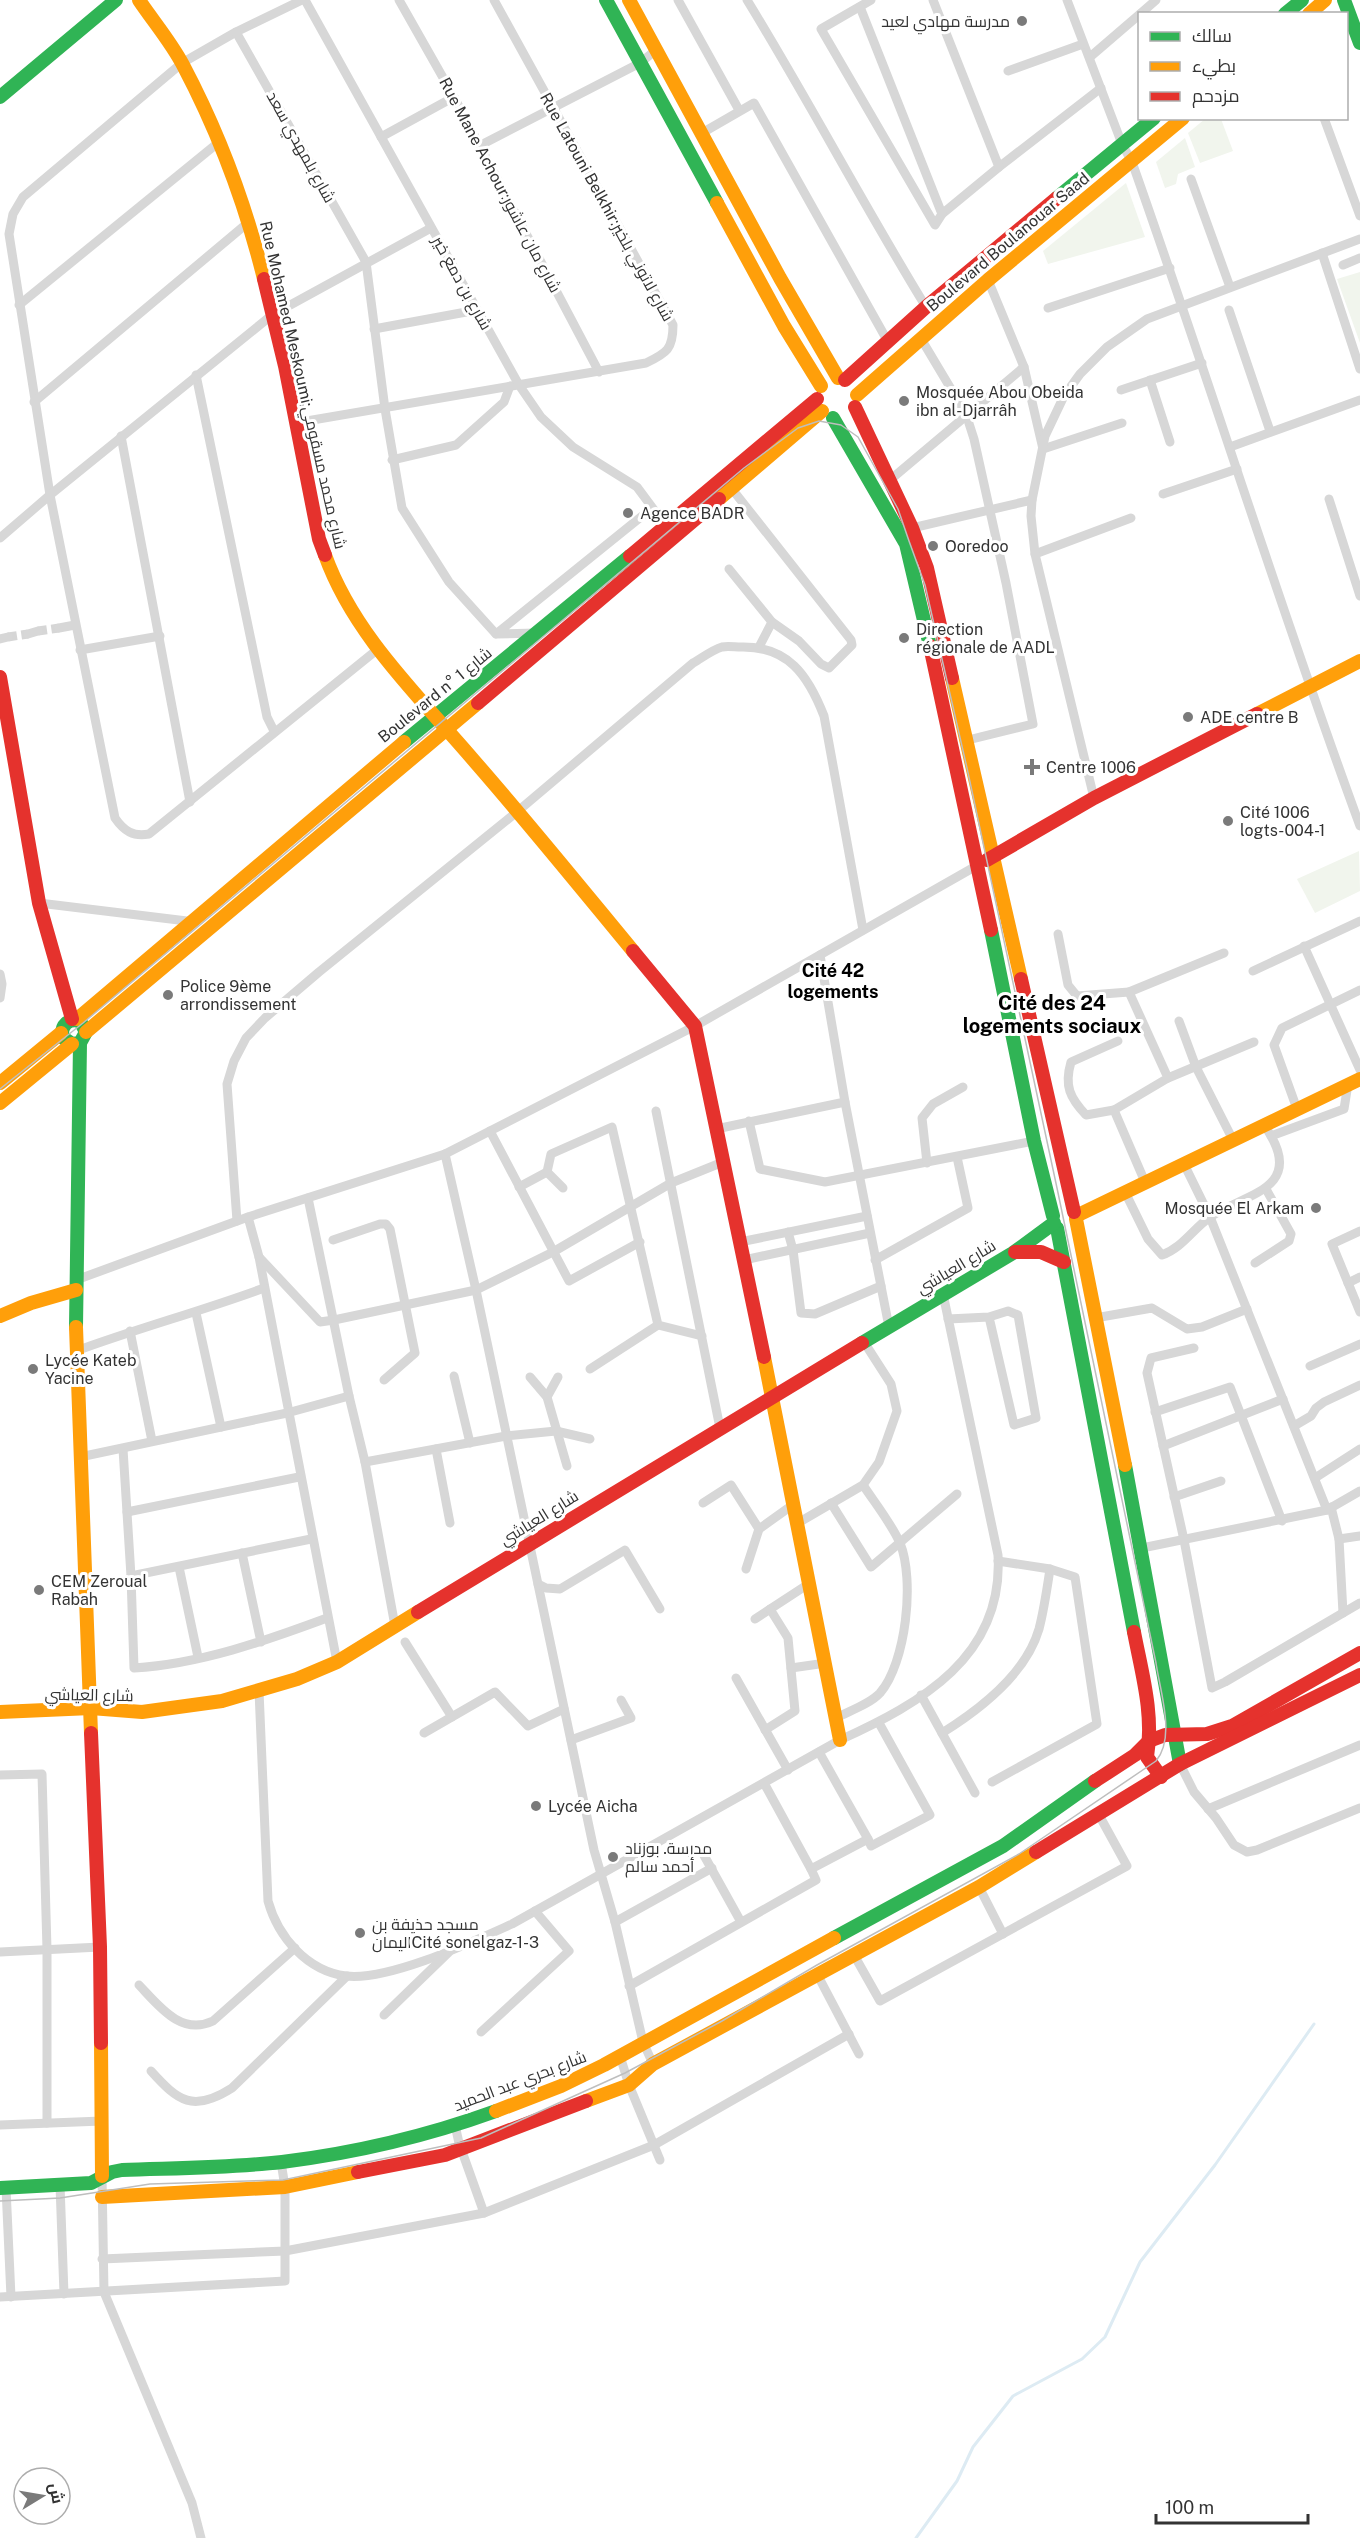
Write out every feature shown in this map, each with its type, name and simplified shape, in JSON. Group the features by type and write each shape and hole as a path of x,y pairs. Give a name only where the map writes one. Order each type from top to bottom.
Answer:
{"street":[{"path":"0,97 116,0"},
{"name":"Rue Mohamed Meskoumi;شارع محمد مسقومي","path":"138,0 182,63 232,169 250,221 285,366 319,539 331,572 346,602 378,649 518,811 695,1026"},
{"path":"304,0 236,32 182,63 23,197 13,214 9,234 50,495 115,818 123,829 137,836 149,834 378,649"},
{"name":"شارع بن دمغ خير","path":"304,0 477,310 515,386 541,417 573,447 637,487 666,526"},
{"name":"Rue Mane Achour;شارع مان عاشور","path":"399,0 454,97 599,372"},
{"name":"Rue Latouni Belkhir;شارع لاتوني بلخير","path":"295,423 646,363 664,355 673,341 673,325 494,0"},
{"path":"606,0 784,326 823,403 878,492 906,544 957,765 1034,1142 1064,1262 1150,1714 1147,1757 1161,1777"},
{"path":"629,0 780,278 842,379 851,383 856,401 912,528 930,579 1075,1216 1142,1548 1180,1764 1194,1792 1234,1845 1242,1850 1252,1852 1360,1808"},
{"path":"678,0 739,110"},
{"path":"747,0 926,307"},
{"path":"871,0 821,29 935,225 942,214 999,166 1101,88"},
{"path":"933,0 999,166"},
{"path":"1067,0 1122,144 1132,162 1183,304 1310,688 1360,826"},
{"path":"1142,12 1156,0"},
{"path":"1287,12 1302,0"},
{"path":"1311,12 1325,0"},
{"path":"1344,0 1360,43"},
{"path":"860,7 942,214"},
{"path":"1090,57 1138,16"},
{"name":"شارع بلمهدي سعد","path":"236,32 366,262"},
{"path":"1008,71 1083,44"},
{"path":"479,146 640,63 656,50"},
{"path":"381,137 454,97"},
{"path":"702,133 754,103 887,340"},
{"name":"Boulevard Boulanouar Saad","path":"1152,120 842,379 832,379 823,403 846,416 856,401 920,337 1182,120"},
{"path":"1325,120 1360,216"},
{"path":"19,305 219,142"},
{"path":"1191,179 1230,287"},
{"path":"34,402 250,221"},
{"path":"0,538 121,436 272,315 431,228"},
{"path":"1094,798 1035,554 1031,516 1032,500 1051,423 1064,396 1080,374 1127,332 1147,319 1360,240"},
{"path":"1323,253 1360,369"},
{"path":"1343,265 1360,258"},
{"path":"366,262 392,460 402,508 449,582 496,634 537,633"},
{"path":"1048,308 1170,268"},
{"path":"988,280 1024,367 1043,449"},
{"path":"374,329 477,310"},
{"path":"1229,310 1270,431"},
{"path":"920,337 966,414 974,439 1033,724 968,740"},
{"path":"1121,390 1202,363"},
{"path":"890,480 1024,367"},
{"path":"196,375 267,717 274,731"},
{"path":"1150,380 1170,442"},
{"path":"392,460 456,446 504,402 515,386"},
{"path":"1230,447 1360,400"},
{"name":"Boulevard n° شارع 1","path":"0,1103 732,489 823,403"},
{"name":"Boulevard n° شارع 1","path":"74,1019 187,921 436,715 666,526 823,403"},
{"path":"1043,449 1122,423"},
{"path":"121,436 190,802"},
{"path":"1163,494 1237,469"},
{"path":"729,569 772,622 799,641 821,664 829,668 852,645 851,640 732,489"},
{"path":"1329,499 1360,596"},
{"path":"912,528 1032,500"},
{"path":"496,634 652,508"},
{"path":"1035,554 1131,518"},
{"path":"759,647 772,622"},
{"path":"59,628 75,625"},
{"path":"28,634 38,631"},
{"path":"80,650 160,636"},
{"path":"237,1221 227,1084 234,1061 246,1038 265,1018 319,972 518,811 693,663 722,647 759,647 775,652 796,666 814,689 824,716 864,930"},
{"path":"0,1316 237,1221 445,1154 695,1026 1094,798 1360,661"},
{"path":"0,678 5,733 39,903 74,1019 83,1023 79,1039 76,1351 91,1708 92,1797 100,1947 104,2292 192,2503 201,2538"},
{"path":"39,903 187,921"},
{"path":"1253,971 1360,921"},
{"path":"1058,934 1068,985 1077,996 1128,992 1224,953"},
{"path":"1304,946 1360,1070"},
{"path":"820,955 845,1102 889,1327"},
{"path":"0,974 2,984 0,998"},
{"path":"1297,1109 1274,1045 1282,1028 1360,990"},
{"path":"1128,992 1168,1078"},
{"path":"74,1019 63,1025 61,1033 63,1039 79,1039"},
{"path":"1179,1021 1196,1067 1233,1140"},
{"path":"695,1026 773,1398 840,1740"},
{"path":"0,1083 61,1033"},
{"path":"1118,1041 1071,1062 1067,1076 1072,1100 1086,1115 1114,1110 1168,1078 1254,1042"},
{"path":"1075,1216 1233,1140 1344,1109 1354,1082"},
{"path":"1268,1131 1297,1109 1354,1082"},
{"path":"927,1163 922,1118 933,1104 963,1087"},
{"path":"716,1129 845,1102"},
{"path":"1114,1110 1145,1182"},
{"path":"656,1111 720,1428"},
{"path":"749,1121 760,1169 825,1182 1034,1142"},
{"path":"519,1187 547,1172 551,1154 612,1126 658,1325"},
{"path":"490,1131 569,1281 640,1242"},
{"path":"1125,1192 1148,1239 1162,1255 1171,1252 1210,1217 1266,1189 1280,1168 1279,1151 1268,1131"},
{"path":"445,1154 476,1290 594,1850 603,1874 643,2042 653,2064"},
{"path":"876,1260 968,1208 957,1157"},
{"path":"259,1257 320,1323 476,1290 553,1252 671,1183 723,1162"},
{"path":"1184,1164 1210,1217 1329,1508 1339,1539 1343,1613"},
{"path":"547,1172 563,1188"},
{"path":"1255,1263 1289,1241 1291,1234 1266,1189"},
{"path":"308,1198 365,1462 395,1626"},
{"path":"1061,1207 1068,1207 1075,1216 1073,1226 1067,1230 1055,1222 1061,1207"},
{"path":"740,1242 867,1216"},
{"path":"248,1217 259,1257 299,1477 337,1662"},
{"name":"شارع العياشي","path":"0,1712 91,1708 142,1712 222,1701 297,1679 337,1662 720,1428 1013,1253 1055,1222"},
{"path":"333,1240 386,1224 390,1229 416,1353 384,1380"},
{"path":"1360,1231 1332,1244 1360,1312"},
{"path":"788,1232 793,1250 801,1313 814,1314 880,1286"},
{"path":"744,1260 870,1233"},
{"path":"1013,1253 1038,1250 1048,1252 1064,1262"},
{"path":"1348,1283 1360,1277"},
{"path":"76,1351 130,1331 196,1313 264,1288"},
{"path":"259,1691 268,1901 274,1921 304,1958 322,1969 347,1976 372,1974 402,1967 512,1924 840,1740 879,1723 951,1674 974,1648 991,1615 996,1596 999,1561 943,1294"},
{"path":"1095,1318 1152,1308 1187,1329 1202,1327 1247,1309"},
{"path":"948,1319 989,1317 1008,1311 1018,1315 1036,1418 1014,1425 989,1317"},
{"path":"196,1313 220,1427"},
{"path":"590,1370 658,1325 702,1336"},
{"path":"130,1331 152,1441"},
{"path":"798,1523 863,1485 879,1462 897,1411 891,1384 864,1342"},
{"path":"1310,1366 1360,1344"},
{"path":"1194,1348 1151,1358 1147,1373 1184,1540 1212,1688 1360,1603"},
{"path":"454,1376 470,1443"},
{"path":"530,1377 548,1397 567,1466"},
{"path":"548,1397 558,1377"},
{"path":"1294,1426 1311,1416 1324,1402 1360,1385"},
{"path":"1155,1412 1230,1387 1282,1521"},
{"path":"80,1457 287,1413 349,1396"},
{"path":"1163,1446 1283,1399"},
{"path":"365,1462 506,1436 556,1431 590,1439"},
{"path":"123,1449 132,1576 134,1668 150,1667 261,1642 327,1618"},
{"path":"436,1449 450,1523"},
{"path":"1315,1478 1360,1449"},
{"path":"127,1512 299,1477"},
{"path":"1174,1497 1221,1481"},
{"path":"703,1503 731,1485 759,1529"},
{"path":"836,1718 879,1695 889,1680 900,1652 908,1589 900,1544 863,1485"},
{"path":"1142,1548 1282,1521 1329,1508 1360,1491"},
{"path":"831,1503 871,1568 957,1494"},
{"path":"746,1569 759,1529 794,1504"},
{"path":"1339,1539 1360,1536"},
{"path":"132,1576 311,1539"},
{"path":"538,1584 546,1588 560,1589 625,1550 660,1609"},
{"path":"242,1553 261,1642"},
{"path":"992,1782 1096,1724 1075,1578 1050,1569 999,1561"},
{"path":"179,1567 198,1657"},
{"path":"942,1734 975,1712 999,1690 1025,1656 1038,1631 1050,1569"},
{"path":"755,1619 810,1583"},
{"path":"765,1730 795,1711 788,1638 770,1609"},
{"path":"405,1642 452,1717"},
{"path":"1149,1741 1175,1734 1207,1734 1232,1726 1360,1653"},
{"path":"791,1668 826,1664"},
{"path":"102,2197 285,2187 445,2155 629,2085 653,2064 979,1887 1180,1764 1360,1675"},
{"path":"736,1678 788,1770"},
{"path":"424,1733 495,1692 528,1726 564,1708"},
{"path":"921,1695 975,1793"},
{"path":"571,1740 631,1718 621,1700"},
{"path":"819,1752 871,1846 930,1815 879,1723"},
{"name":"شارع بحري عبد الحميد","path":"3,2188 91,2183 102,2176 122,2170 281,2162 390,2143 455,2125 557,2088 620,2056 1003,1846 1043,1816 1135,1755 1149,1741"},
{"path":"1208,1809 1360,1745"},
{"path":"0,1775 42,1773 47,1948 47,2124"},
{"path":"629,1986 816,1880 764,1783"},
{"path":"854,1955 880,2001 1127,1866 1099,1815"},
{"path":"811,1869 868,1839"},
{"path":"701,1851 741,1922"},
{"path":"615,1922 712,1868"},
{"path":"979,1887 1003,1934"},
{"path":"481,2032 569,1951 535,1911"},
{"path":"0,1952 100,1947"},
{"path":"139,1985 166,2013 179,2022 205,2025 213,2021 295,1948"},
{"path":"384,2015 453,1948"},
{"path":"817,1974 859,2054"},
{"path":"151,2071 172,2094 181,2098 201,2101 221,2095 232,2088 347,1976"},
{"path":"102,2259 285,2251 484,2213 654,2145 849,2034"},
{"path":"620,2056 629,2085 660,2160"},
{"path":"0,2125 102,2121"},
{"path":"455,2125 484,2213"},
{"path":"0,2297 285,2281 285,2187 281,2162"},
{"path":"60,2185 64,2294"},
{"path":"3,2188 11,2297"}],"shaded area":[{"path":"1204,120 1221,120 1233,151 1200,163 1188,133"},
{"path":"1185,138 1195,167 1178,174 1176,184 1165,188 1156,162"},
{"path":"1126,183 1145,237 1048,264 1043,251"},
{"path":"1360,272 1360,343 1337,279"},
{"path":"1359,851 1360,891 1315,913 1297,879"}],"waterway":[{"path":"916,2538 957,2481 973,2447 1013,2396 1082,2359 1105,2337 1140,2262 1215,2165 1314,2024"}],"tunnel":[{"path":"38,631 59,628"},
{"path":"8,637 28,634"}],"tram line":[{"path":"0,1089 83,1023 744,468 798,428 819,421 841,425 858,437 898,509 925,585 967,768 1057,1188 1156,1663 1166,1727 1162,1751 1156,1761 1019,1854 625,2073 481,2138 283,2180 150,2184 60,2198 0,2201"}],"traffic: fast":[{"path":"0,97 116,0"},
{"path":"606,0 717,203"},
{"path":"1287,12 1302,0"},
{"path":"1344,0 1360,43"},
{"path":"1057,198 1152,120"},
{"path":"833,418 906,544 930,646"},
{"path":"404,742 630,556"},
{"path":"991,930 1034,1141 1053,1216"},
{"path":"76,1327 80,1043 86,1032 80,1021 66,1023 62,1037 72,1044 80,1043"},
{"path":"862,1343 1013,1253 1054,1223"},
{"path":"1057,1228 1134,1632"},
{"path":"1125,1465 1180,1764"},
{"path":"834,1938 1003,1846 1095,1781"},
{"path":"0,2188 91,2183 112,2172 122,2170 242,2166 309,2158 417,2136 496,2111"}],"traffic: slow":[{"path":"139,0 178,56 209,117 240,196 264,279"},
{"path":"629,0 780,278 838,378"},
{"path":"1311,12 1325,0"},
{"path":"857,395 988,280 1181,120"},
{"path":"717,203 784,326 821,386"},
{"path":"719,499 822,411"},
{"path":"325,555 353,613 391,665 633,951"},
{"path":"1257,714 1360,661"},
{"path":"952,678 1021,979"},
{"path":"86,1032 478,703"},
{"path":"77,1019 404,742"},
{"path":"0,1083 61,1033"},
{"path":"0,1103 72,1044"},
{"path":"1076,1216 1360,1079"},
{"path":"1076,1219 1125,1465"},
{"path":"0,1316 31,1303 76,1290"},
{"path":"76,1327 91,1733"},
{"path":"764,1357 840,1740"},
{"path":"0,1712 91,1708 142,1712 222,1701 297,1679 337,1662 418,1612"},
{"path":"586,2101 629,2085 653,2064 979,1887 1036,1852"},
{"path":"496,2111 561,2086 604,2065 834,1938"},
{"path":"101,2043 102,2176"},
{"path":"102,2197 285,2187 358,2172"}],"traffic: jam":[{"path":"845,380 926,307 1057,198"},
{"path":"264,279 285,366 319,539 325,555"},
{"path":"630,556 817,399"},
{"path":"855,407 912,528 927,568 952,678"},
{"path":"478,703 719,499"},
{"path":"930,646 991,930"},
{"path":"0,677 39,903 72,1019"},
{"path":"987,860 1094,798 1257,714"},
{"path":"633,951 695,1026 764,1357"},
{"path":"1021,979 1074,1212"},
{"path":"1015,1252 1041,1252 1064,1262"},
{"path":"418,1612 862,1343"},
{"path":"1134,1632 1148,1710 1147,1757 1161,1777"},
{"path":"1095,1781 1135,1755 1149,1741 1165,1735 1207,1734 1232,1726 1360,1653"},
{"path":"1036,1852 1180,1764 1360,1675"},
{"path":"91,1733 100,1947 101,2043"},
{"path":"358,2172 445,2155 586,2101"}],"place":[{"name":"مدرسة مهادي لعيد","path":"1022,21"},
{"name":"Mosquée Abou Obeida ibn al-Djarrâh","path":"904,401"},
{"name":"Agence BADR","path":"628,513"},
{"name":"Ooredoo","path":"933,546"},
{"name":"Direction régionale de AADL","path":"904,638"},
{"name":"ADE centre B","path":"1188,717"},
{"name":"Centre 1006","path":"1032,767"},
{"name":"Cité 1006 logts-004-1","path":"1228,821"},
{"name":"Police 9ème arrondissement","path":"168,995"},
{"name":"Mosquée El Arkam","path":"1316,1208"},
{"name":"Lycée Kateb Yacine","path":"33,1369"},
{"name":"CEM Zeroual Rabah","path":"39,1590"},
{"name":"Lycée Aicha","path":"536,1806"},
{"name":"مدرسة. بوزناد أحمد سالم","path":"613,1857"},
{"name":"مسجد حذيفة بن اليمانCité sonelgaz-1-3","path":"360,1933"}],"district":[{"name":"Cité 42 logements","path":"833,980"},
{"name":"Cité des 24 logements sociaux","path":"1052,1014"}]}
